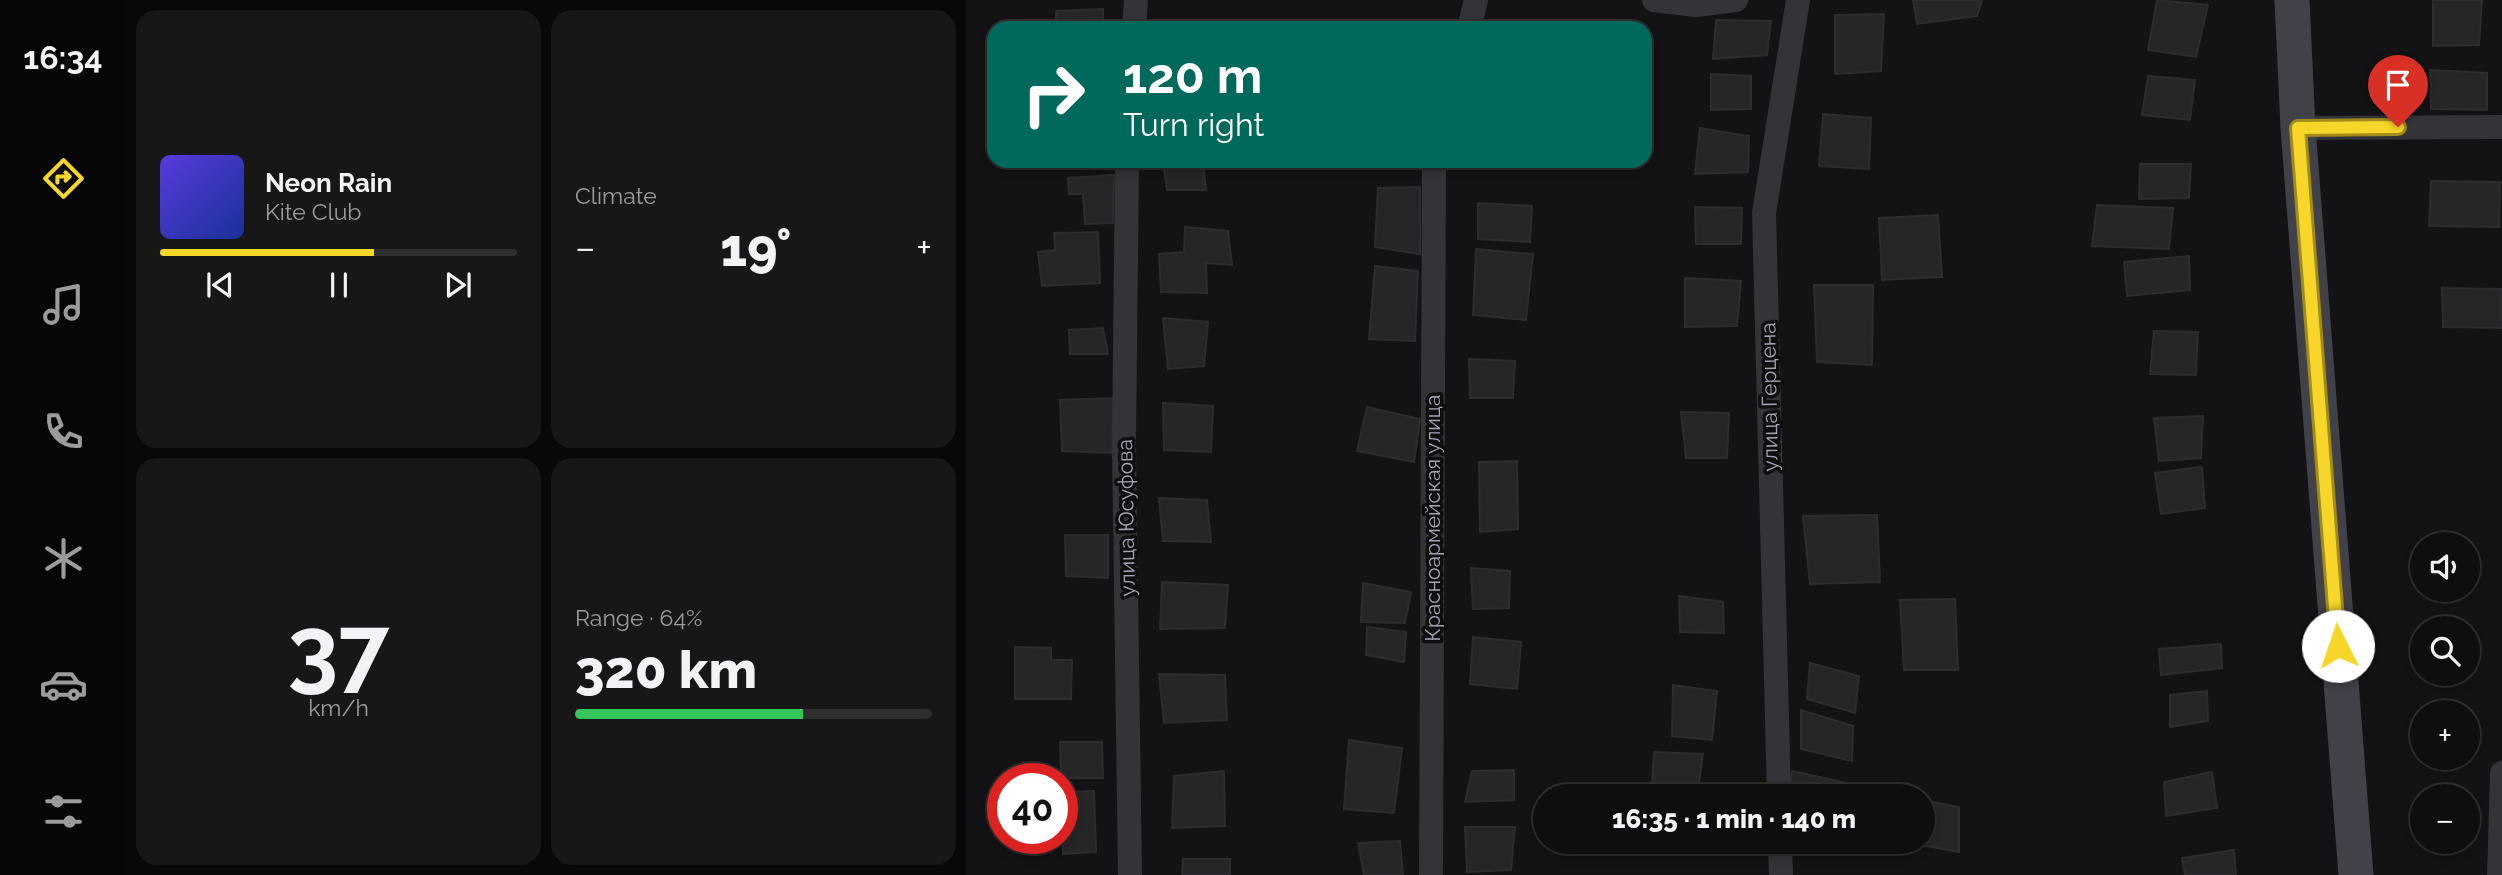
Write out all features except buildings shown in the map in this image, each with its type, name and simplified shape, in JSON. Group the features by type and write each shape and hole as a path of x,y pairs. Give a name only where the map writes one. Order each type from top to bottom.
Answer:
{"street":[{"path":"1134,21 1136,0"},
{"path":"1471,21 1476,0"},
{"path":"1654,0 1696,5 1736,0"},
{"name":"улица Герцена","path":"1779,784 1764,213 1798,0"},
{"path":"2292,0 2298,128 2356,875"},
{"path":"2298,128 2502,127"},
{"name":"улица Юсуфова","path":"1127,168 1125,444 1129,875"},
{"name":"Красноармейская улица","path":"1431,875 1434,168"},
{"path":"2498,875 2502,773"},
{"path":"1780,854 1781,875"}],"route":[{"path":"2338,646 2298,128 2398,127"}]}
